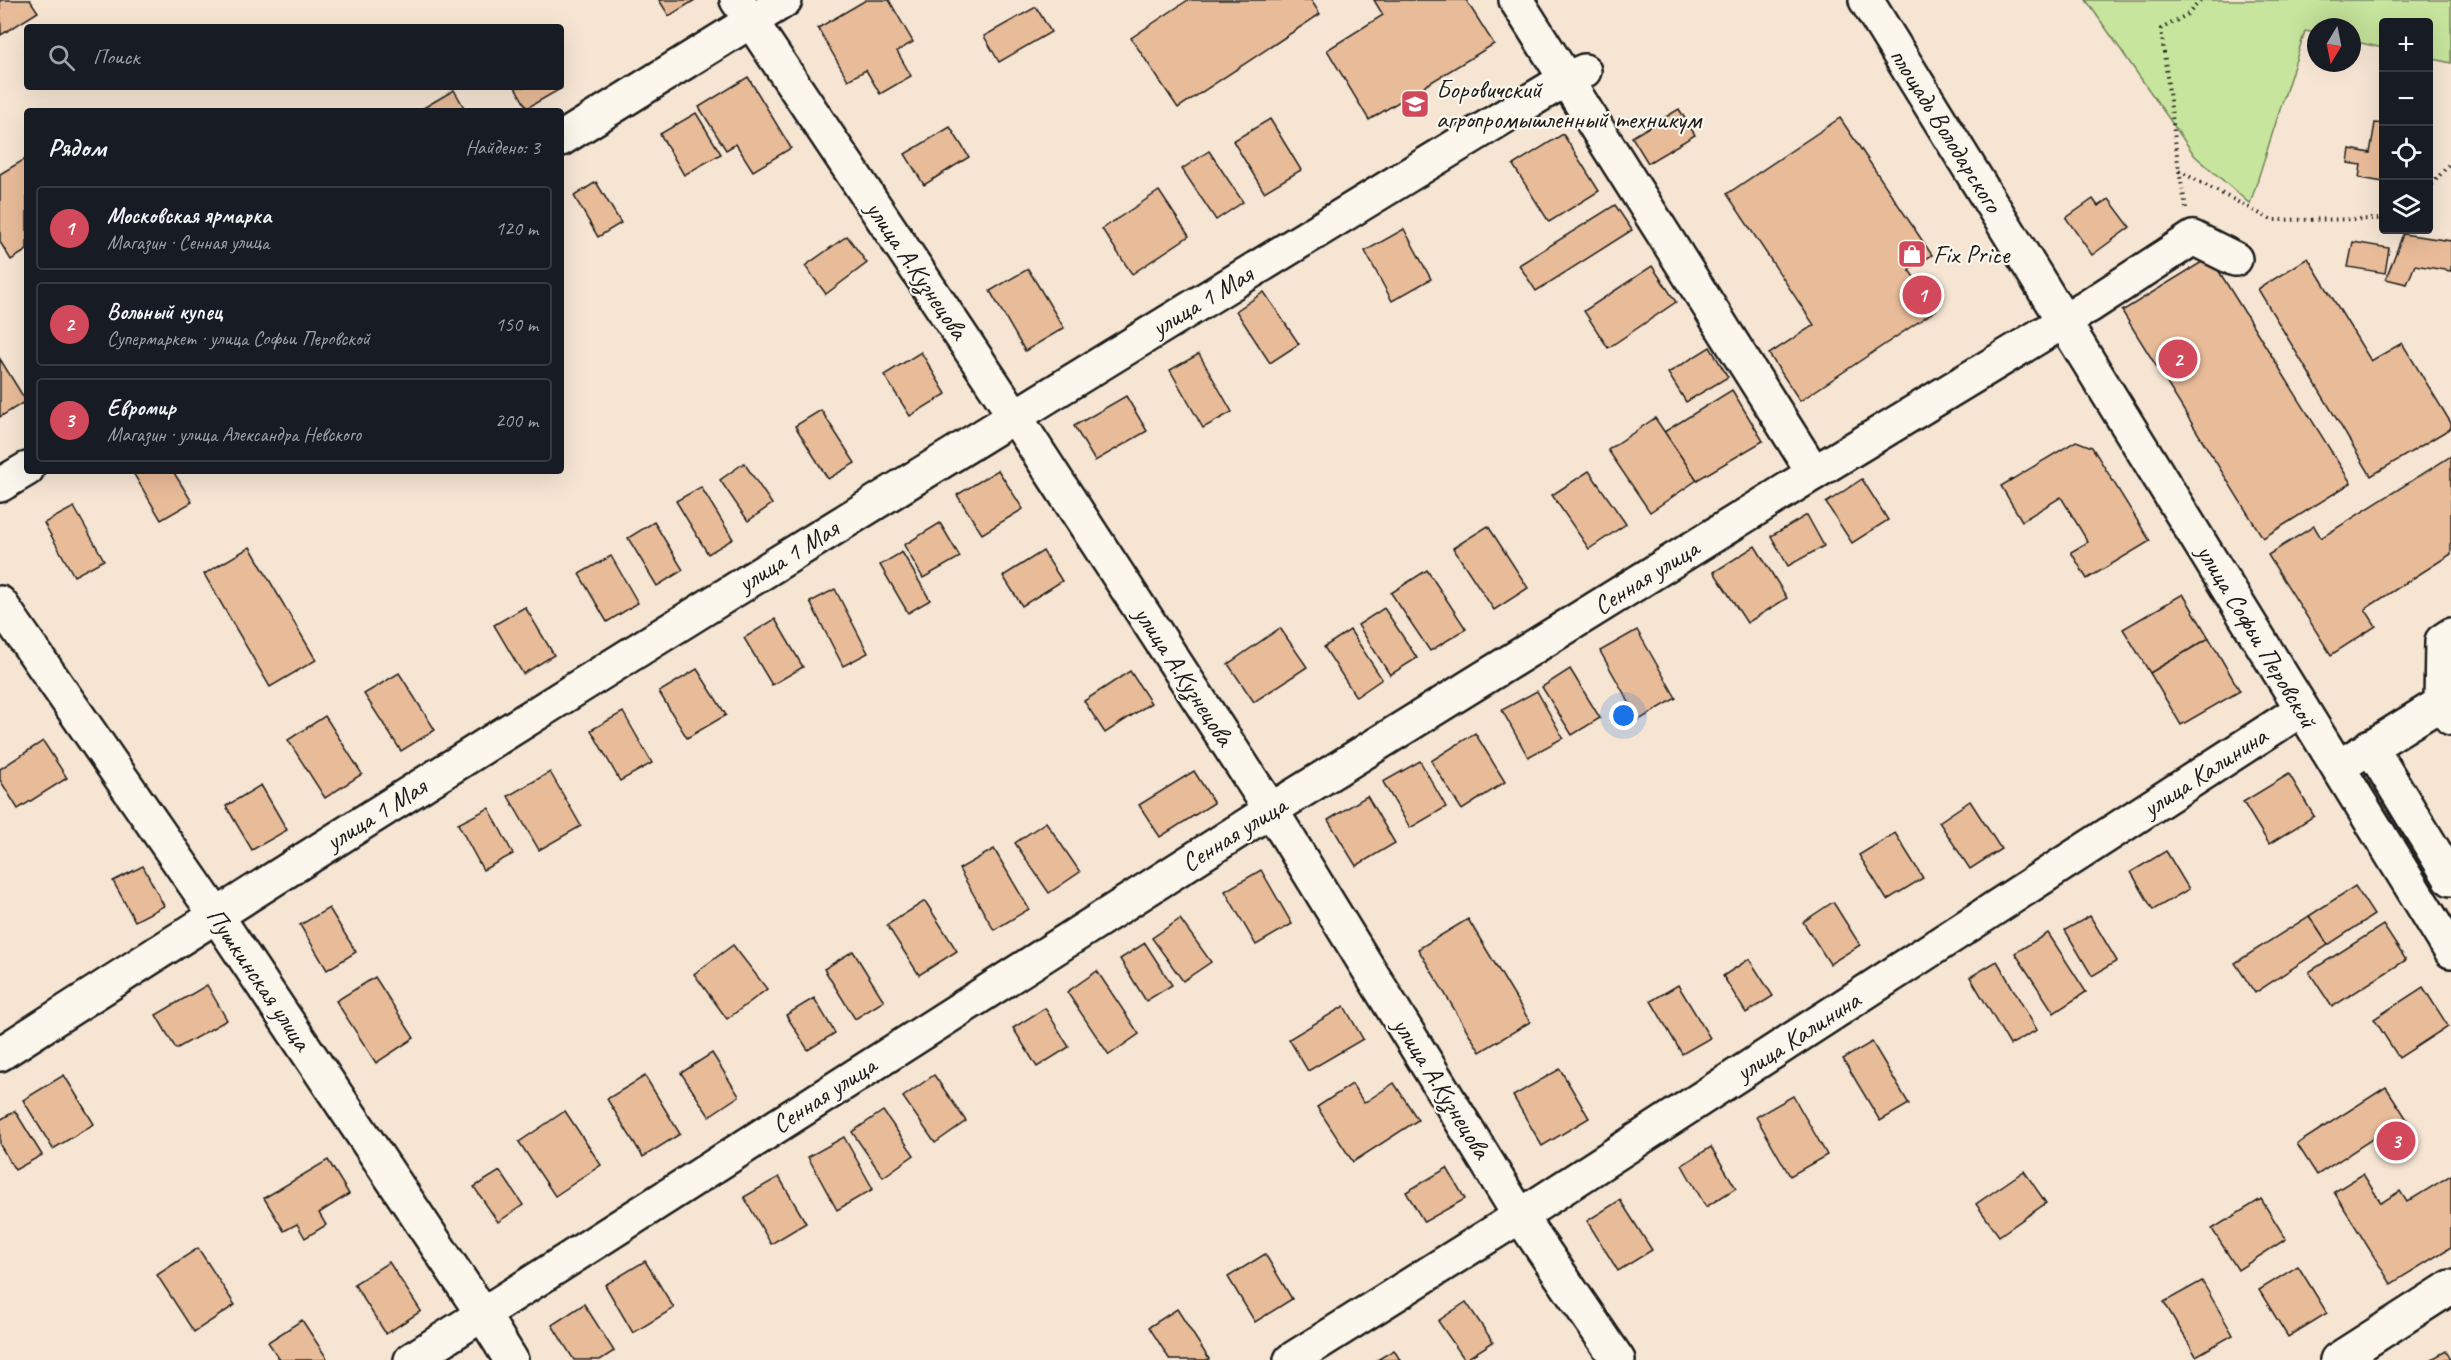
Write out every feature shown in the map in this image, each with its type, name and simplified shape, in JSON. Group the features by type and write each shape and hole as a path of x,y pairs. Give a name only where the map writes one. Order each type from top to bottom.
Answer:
{"street":[{"path":"564,137 744,11 785,0"},
{"path":"1516,0 1575,75 1814,472"},
{"name":"площадь Володарского","path":"1866,0 2065,320"},
{"name":"улица А.Кузнецова","path":"744,11 1014,415 1271,810 1520,1216 1618,1360"},
{"name":"улица 1 Мая","path":"0,1054 216,915 1014,415 1575,75"},
{"path":"2193,238 2235,259"},
{"name":"Сенная улица","path":"411,1360 1271,810 1814,472 2065,320 2193,238"},
{"name":"улица Софьи Перовской","path":"2065,320 2451,951"},
{"path":"0,485 24,471"},
{"name":"Пушкинская улица","path":"0,603 216,915 511,1360"},
{"path":"2338,768 2370,746 2448,706 2442,641 2451,635"},
{"name":"улица Калинина","path":"1291,1360 1520,1216 2302,709"},
{"path":"2370,746 2451,879"},
{"path":"2337,1360 2451,1287"}],"path":[{"path":"2193,238 2179,171 2161,29 2188,14 2201,0"},
{"path":"2433,183 2451,162"},
{"path":"2179,171 2272,220 2379,219"}],"green space":[{"path":"2086,0 2451,0 2451,63 2433,59 2433,18 2379,18 2379,47 2361,43 2361,18 2307,18 2307,31 2305,31 2250,204 2195,156"}],"building":[{"path":"0,0 30,0 38,12 1,35"},
{"path":"659,0 695,0 669,16"},
{"path":"866,0 889,0 913,42 897,51 911,76 880,94 866,70 848,80 818,28"},
{"path":"1188,0 1311,0 1320,14 1178,108 1131,38"},
{"path":"1374,0 1466,0 1494,44 1369,120 1327,50 1383,15"},
{"path":"1036,7 1051,32 999,62 984,36"},
{"path":"748,77 791,148 753,171 736,144 726,150 699,107"},
{"path":"454,90 464,108 423,108"},
{"path":"517,90 558,90 527,108"},
{"path":"1679,109 1695,135 1648,163 1632,137"},
{"path":"696,113 721,154 684,175 660,134"},
{"path":"1840,118 1932,255 1909,270 1936,310 1800,401 1769,354 1814,325 1727,194"},
{"path":"1270,119 1301,170 1264,192 1233,141"},
{"path":"2375,123 2379,123 2379,181 2359,178 2361,165 2348,163 2350,149 2370,153"},
{"path":"950,127 969,157 924,185 905,154"},
{"path":"1563,134 1599,191 1549,222 1513,165"},
{"path":"1209,151 1243,202 1216,220 1182,169"},
{"path":"24,160 24,252 11,260 0,242 0,174"},
{"path":"596,182 621,223 598,237 574,196"},
{"path":"1159,191 1189,236 1132,274 1102,229"},
{"path":"2093,199 2098,206 2109,199 2130,227 2092,255 2066,218"},
{"path":"1615,205 1632,230 1536,291 1519,265"},
{"path":"1404,229 1431,279 1392,301 1365,251"},
{"path":"2403,234 2451,241 2451,271 2415,265 2407,284 2386,279"},
{"path":"847,236 867,263 826,294 805,266"},
{"path":"2353,242 2389,248 2385,273 2348,267"},
{"path":"2210,257 2351,483 2263,538 2122,311"},
{"path":"2308,258 2371,361 2402,343 2451,423 2451,428 2371,476 2258,289"},
{"path":"1652,266 1676,302 1608,348 1584,311"},
{"path":"1028,269 1064,328 1025,351 990,291"},
{"path":"1264,292 1299,344 1270,363 1236,311"},
{"path":"1710,347 1728,377 1686,402 1668,373"},
{"path":"921,352 946,394 910,416 884,375"},
{"path":"1199,354 1232,412 1203,428 1170,370"},
{"path":"0,359 24,398 24,402 0,417"},
{"path":"1732,390 1763,441 1697,480 1664,432"},
{"path":"1126,396 1147,431 1095,461 1074,426"},
{"path":"821,410 855,463 828,479 795,426"},
{"path":"1655,418 1697,480 1650,512 1608,450"},
{"path":"2076,441 2092,447 2150,541 2087,579 2071,552 2088,542 2061,497 2022,521 2001,486"},
{"path":"2451,456 2451,554 2365,609 2376,626 2331,655 2268,555 2314,526 2321,538"},
{"path":"744,463 772,504 748,521 720,480"},
{"path":"998,470 1023,509 982,534 957,495"},
{"path":"1589,471 1626,524 1589,549 1552,495"},
{"path":"134,474 175,474 192,502 161,520"},
{"path":"1862,479 1888,520 1852,543 1826,503"},
{"path":"701,487 733,539 708,554 676,501"},
{"path":"74,507 104,560 74,576 44,523"},
{"path":"1807,515 1824,546 1788,566 1771,536"},
{"path":"654,522 683,570 657,586 628,538"},
{"path":"940,523 960,557 923,578 904,545"},
{"path":"1488,526 1528,588 1494,610 1453,548"},
{"path":"1755,546 1787,598 1747,623 1714,572"},
{"path":"250,547 316,660 270,687 204,574"},
{"path":"1043,551 1062,581 1022,606 1003,576"},
{"path":"902,552 930,600 908,613 880,565"},
{"path":"611,556 638,603 607,622 579,574"},
{"path":"1427,570 1466,629 1430,651 1391,593"},
{"path":"835,589 868,653 843,666 810,602"},
{"path":"2183,594 2209,638 2150,673 2123,629"},
{"path":"525,607 554,655 523,674 494,625"},
{"path":"1384,608 1417,658 1390,675 1358,625"},
{"path":"775,619 803,667 772,685 744,638"},
{"path":"1280,628 1307,667 1254,702 1228,664"},
{"path":"1350,630 1382,679 1356,697 1324,647"},
{"path":"1637,630 1676,698 1639,720 1600,651"},
{"path":"2209,638 2240,691 2181,725 2150,673"},
{"path":"697,669 726,715 687,738 659,692"},
{"path":"1570,669 1600,718 1572,735 1542,687"},
{"path":"1130,671 1151,703 1105,733 1084,701"},
{"path":"399,673 435,730 401,751 364,694"},
{"path":"1537,691 1563,738 1528,757 1502,710"},
{"path":"623,712 652,763 620,781 591,730"},
{"path":"325,716 362,774 325,798 288,740"},
{"path":"1475,733 1505,782 1462,810 1431,761"},
{"path":"43,741 67,778 18,809 0,780 0,769"},
{"path":"1420,761 1446,807 1410,828 1383,782"},
{"path":"1194,771 1214,803 1160,837 1139,805"},
{"path":"550,772 581,826 539,850 508,796"},
{"path":"2289,774 2314,816 2269,844 2243,802"},
{"path":"261,785 287,830 252,850 226,806"},
{"path":"1367,796 1395,843 1356,866 1328,820"},
{"path":"1970,801 2001,849 1970,869 1939,822"},
{"path":"489,808 513,854 483,870 458,824"},
{"path":"1046,822 1080,872 1049,893 1015,843"},
{"path":"1895,833 1923,878 1887,900 1859,855"},
{"path":"994,849 1029,909 994,930 959,869"},
{"path":"2166,851 2189,889 2153,910 2131,872"},
{"path":"143,866 164,906 135,921 113,881"},
{"path":"1261,870 1292,924 1256,945 1225,891"},
{"path":"2355,886 2374,915 2328,945 2309,916"},
{"path":"925,901 957,951 919,975 887,925"},
{"path":"1833,902 1860,945 1830,964 1803,922"},
{"path":"329,908 356,952 327,970 300,925"},
{"path":"2090,916 2117,961 2092,976 2065,930"},
{"path":"2309,916 2328,945 2255,993 2235,963"},
{"path":"1180,919 1211,962 1183,981 1152,938"},
{"path":"1468,919 1530,1022 1480,1052 1418,949"},
{"path":"2383,925 2406,960 2332,1007 2309,972"},
{"path":"2048,933 2086,992 2054,1013 2015,953"},
{"path":"1145,943 1172,985 1146,1001 1120,959"},
{"path":"733,945 767,989 727,1019 694,974"},
{"path":"853,951 884,1001 855,1019 824,969"},
{"path":"1749,959 1773,996 1746,1013 1723,976"},
{"path":"1997,961 2037,1030 2010,1045 1970,977"},
{"path":"1097,971 1139,1034 1109,1055 1067,992"},
{"path":"375,977 414,1038 376,1063 336,1001"},
{"path":"207,985 227,1020 176,1049 156,1015"},
{"path":"1678,985 1710,1038 1682,1054 1651,1001"},
{"path":"2423,987 2448,1026 2399,1058 2374,1019"},
{"path":"814,998 835,1033 808,1050 786,1015"},
{"path":"1344,1006 1363,1039 1308,1071 1289,1039"},
{"path":"1045,1008 1069,1047 1037,1067 1013,1028"},
{"path":"1872,1042 1909,1104 1880,1121 1843,1059"},
{"path":"712,1053 739,1096 709,1116 681,1073"},
{"path":"1560,1069 1589,1118 1542,1146 1513,1096"},
{"path":"64,1075 94,1124 53,1149 23,1100"},
{"path":"934,1075 966,1121 935,1143 903,1097"},
{"path":"645,1076 680,1134 643,1157 607,1099"},
{"path":"1394,1083 1418,1120 1353,1162 1317,1107 1352,1084 1364,1103"},
{"path":"2386,1087 2412,1127 2392,1140 2386,1130 2317,1175 2297,1144"},
{"path":"1793,1096 1827,1155 1790,1176 1756,1117"},
{"path":"15,1111 42,1155 15,1170 0,1145 0,1120"},
{"path":"565,1111 601,1165 555,1196 519,1142"},
{"path":"883,1111 914,1155 883,1177 852,1132"},
{"path":"844,1137 873,1189 837,1210 808,1157"},
{"path":"1711,1147 1736,1188 1706,1207 1682,1165"},
{"path":"328,1160 349,1194 319,1213 326,1225 305,1238 297,1224 284,1231 264,1198"},
{"path":"1447,1168 1465,1199 1424,1222 1406,1192"},
{"path":"500,1171 523,1205 498,1222 474,1187"},
{"path":"2024,1171 2046,1203 1999,1236 1976,1204"},
{"path":"2363,1174 2381,1203 2400,1191 2407,1202 2451,1175 2451,1247 2391,1284 2334,1192"},
{"path":"779,1177 806,1223 771,1244 744,1197"},
{"path":"2261,1199 2286,1239 2238,1270 2212,1229"},
{"path":"1620,1200 1652,1250 1618,1271 1587,1221"},
{"path":"198,1248 235,1305 194,1332 157,1275"},
{"path":"1265,1254 1292,1299 1255,1322 1228,1277"},
{"path":"645,1261 674,1308 633,1333 605,1285"},
{"path":"389,1262 421,1311 386,1334 354,1284"},
{"path":"2298,1266 2327,1313 2288,1337 2259,1290"},
{"path":"2202,1281 2233,1335 2196,1356 2164,1302"},
{"path":"1466,1302 1493,1342 1465,1360 1438,1321"},
{"path":"584,1304 614,1351 600,1360 574,1360 552,1325"},
{"path":"1177,1309 1209,1359 1170,1360 1149,1327"},
{"path":"302,1320 328,1360 280,1360 268,1342"},
{"path":"1394,1350 1400,1360 1377,1360"},
{"path":"2446,1351 2451,1360 2430,1360"}],"place":[{"name":"Боровичский агропромышленный техникум","path":"1415,104"},
{"name":"Fix Price","path":"1912,254"},
{"name":"Московская ярмарка","path":"1922,295"},
{"name":"Вольный купец","path":"2178,359"},
{"name":"Евромир","path":"2396,1141"}]}
